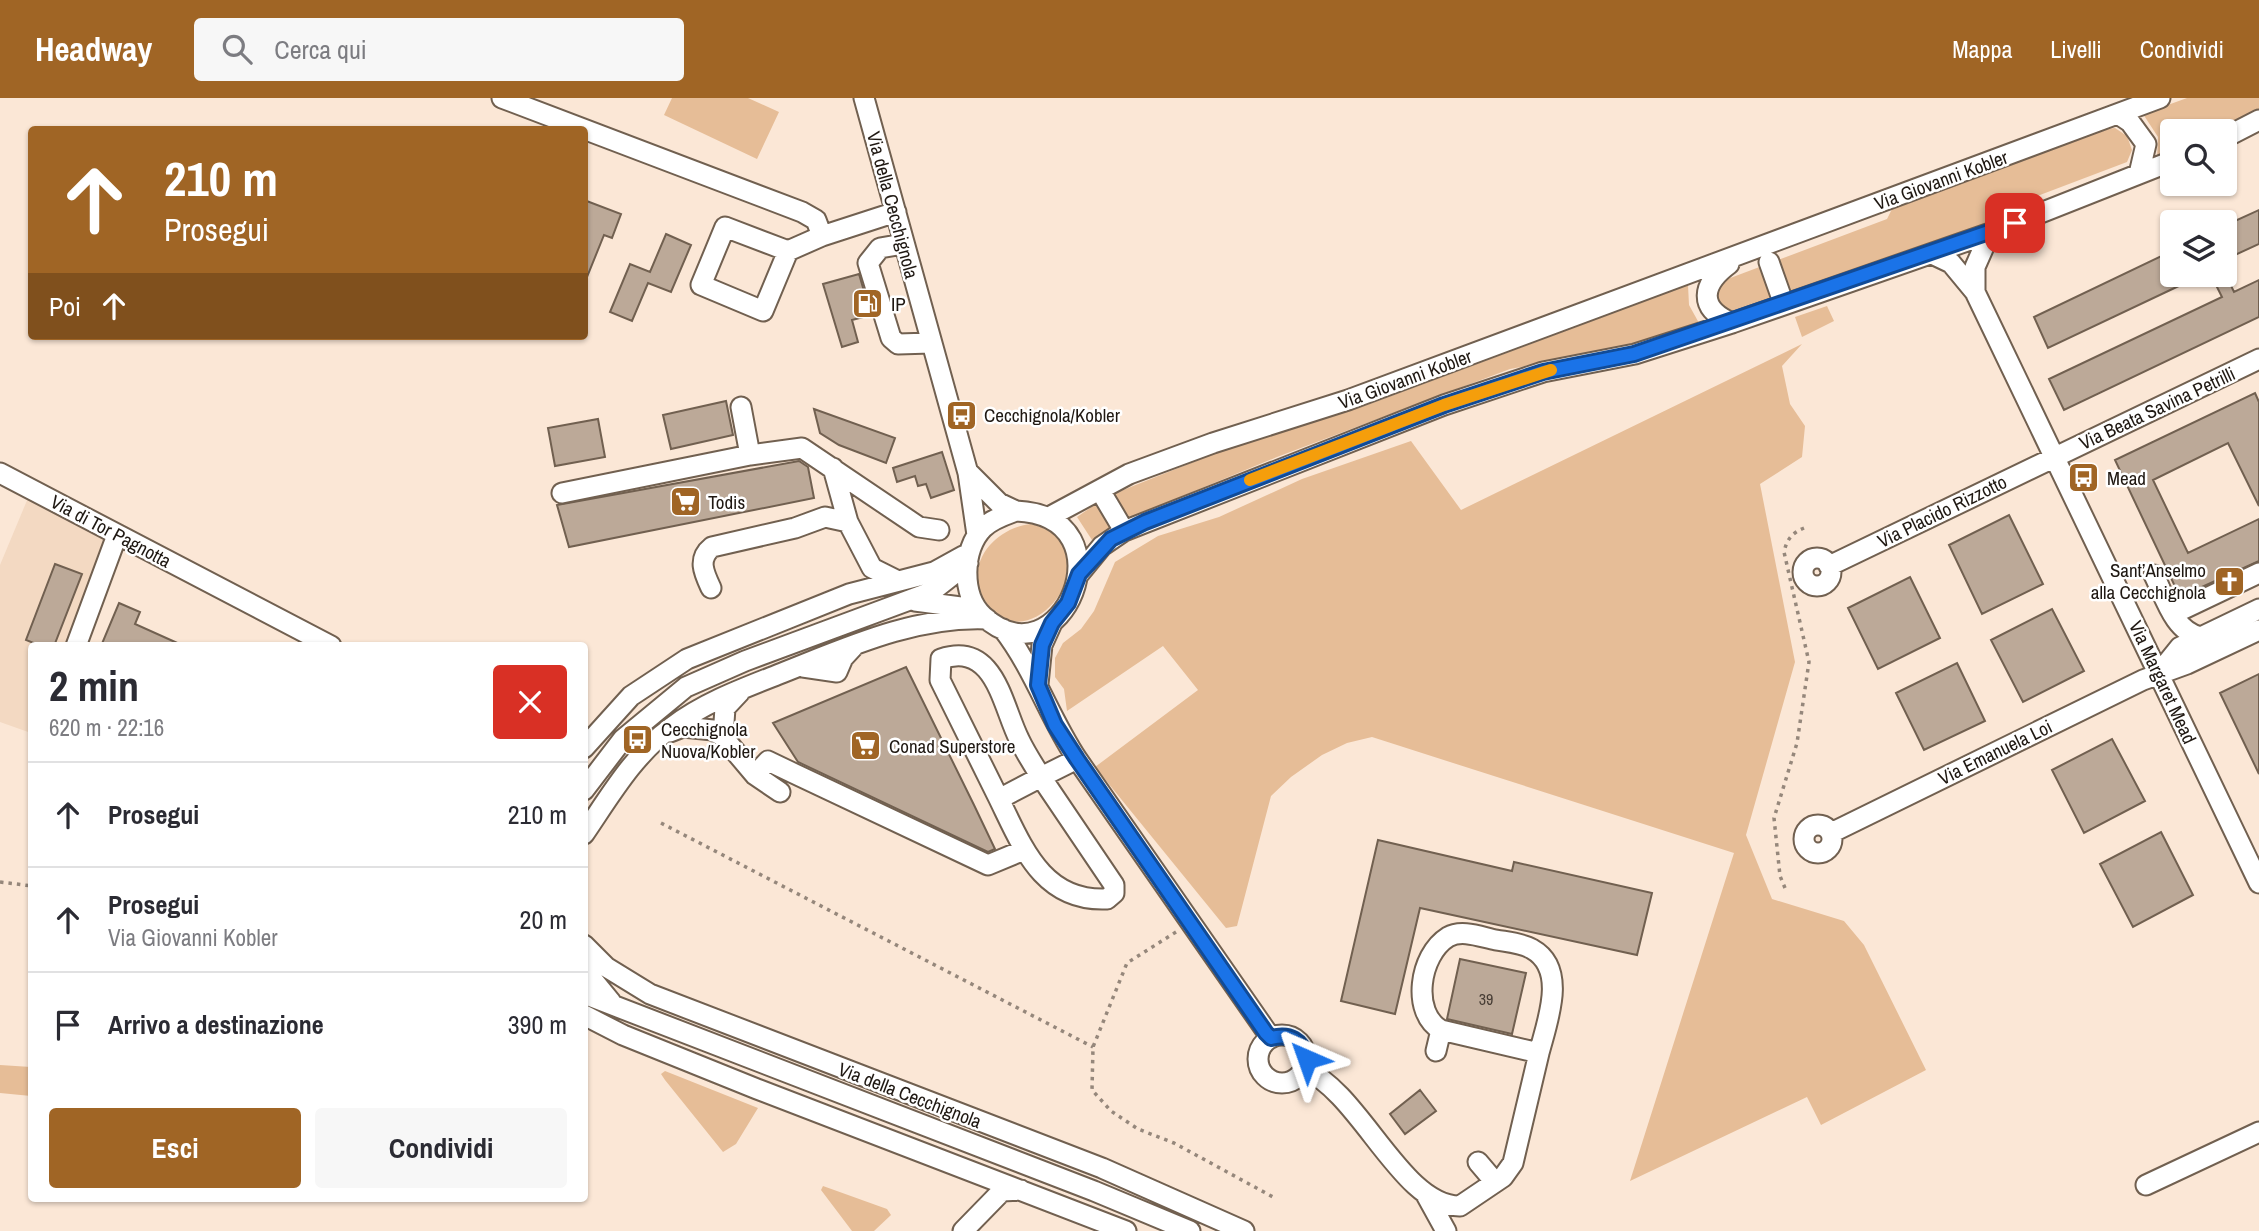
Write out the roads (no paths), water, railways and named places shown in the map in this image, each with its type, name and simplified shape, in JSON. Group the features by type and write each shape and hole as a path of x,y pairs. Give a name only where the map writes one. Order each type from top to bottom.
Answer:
{"street":[{"path":"502,98 576,126"},
{"name":"Via della Cecchignola","path":"864,98 968,473 972,550"},
{"name":"Via Giovanni Kobler","path":"1049,517 1129,474 1767,254 2160,98"},
{"path":"2118,114 2130,122 2146,144 2139,174"},
{"path":"2237,131 2259,120"},
{"path":"588,131 802,212 816,220 822,236"},
{"name":"Via Giovanni Kobler","path":"1079,574 1102,546 1124,531 1320,452 1519,379 1634,354 1732,323 1990,233 2160,166"},
{"path":"788,251 725,227 701,285 763,311 788,251 822,236 896,212"},
{"path":"1975,292 1975,267 1990,233"},
{"path":"903,244 880,248 868,263 891,338 898,344 931,343"},
{"path":"1767,254 1781,296"},
{"name":"Via Giovanni Kobler","path":"1732,323 1719,317 1710,307 1707,286 1716,273 1731,262 1767,254"},
{"name":"Via Margaret Mead","path":"1932,254 1951,263 1975,292 2258,880"},
{"name":"Via Beata Savina Petrilli","path":"2054,456 2259,359"},
{"path":"741,407 750,455"},
{"path":"562,493 750,455 802,448 919,527 939,530"},
{"name":"Via Placido Rizzotto","path":"1829,566 2054,456"},
{"path":"833,468 848,522 872,568 898,581"},
{"name":"Via di Tor Pagnotta","path":"0,473 323,642"},
{"path":"968,473 999,503 1016,511 1049,517 1072,540 1079,574 1068,603 1052,623 1042,645 1038,685"},
{"path":"1104,497 1120,524"},
{"path":"588,785 623,739 686,687 871,612 909,601 945,584 994,519 1016,511"},
{"path":"711,588 702,565 705,553 712,547 795,528 825,517 848,522"},
{"path":"77,642 117,535"},
{"path":"588,744 631,696 687,659 849,594 934,572 972,550"},
{"path":"972,550 969,591 1038,685 1055,725 1077,759 1189,924 1271,1038"},
{"path":"849,594 859,587 872,568"},
{"path":"2173,614 2259,573"},
{"path":"2154,575 2173,614 2189,633 2201,637"},
{"path":"909,601 989,619 1024,634 1052,623"},
{"path":"2159,673 2172,654 2259,609"},
{"path":"588,828 624,775 657,740 696,711 798,666 836,673 843,658 856,645 914,626 964,618 989,619"},
{"path":"2159,673 2187,664 2259,630"},
{"path":"960,656 992,674 1018,739 1041,777 1114,885 1114,893 1107,899 1089,900 1065,891 1034,867 940,680 941,659 960,656"},
{"name":"Via Emanuela Loi","path":"1831,832 2159,673"},
{"path":"723,737 725,708 744,688"},
{"path":"657,740 683,727 706,728 723,737 755,775 780,792"},
{"path":"999,799 1077,759"},
{"path":"755,775 768,761 777,763 793,774 970,860 988,865 1024,850"},
{"path":"1304,1069 1335,1087 1409,1179 1425,1193 1451,1206 1460,1206 1506,1173 1516,1155 1539,1054 1551,999 1552,974 1541,956 1528,947 1464,934 1444,941 1428,966 1422,1001 1427,1018 1441,1030 1539,1054"},
{"name":"Via della Cecchignola","path":"588,949 606,967 650,994 1102,1168 1244,1231"},
{"name":"Via della Cecchignola","path":"588,974 612,1003"},
{"name":"Via della Cecchignola","path":"588,995 1094,1191 1190,1231"},
{"path":"588,1017 623,1035 1126,1231"},
{"path":"1436,1051 1441,1030"},
{"path":"1290,1037 1299,1042 1307,1059 1304,1069 1290,1082 1270,1080 1263,1073 1259,1054 1271,1038 1290,1037"},
{"path":"2146,1185 2259,1132"},
{"path":"1478,1161 1495,1182"},
{"path":"963,1231 979,1195 978,1181 964,1168"},
{"path":"963,1231 1002,1191 1011,1188 1025,1191"},
{"path":"1425,1193 1446,1231"}],"place":[{"name":"IP","path":"868,304"},
{"name":"Cecchignola/Kobler","path":"961,415"},
{"name":"Mead","path":"2084,478"},
{"name":"Todis","path":"685,502"},
{"name":"Sant’Anselmo alla Cecchignola","path":"2229,581"},
{"name":"Cecchignola Nuova/Kobler","path":"638,740"},
{"name":"Conad Superstore","path":"866,746"}]}
